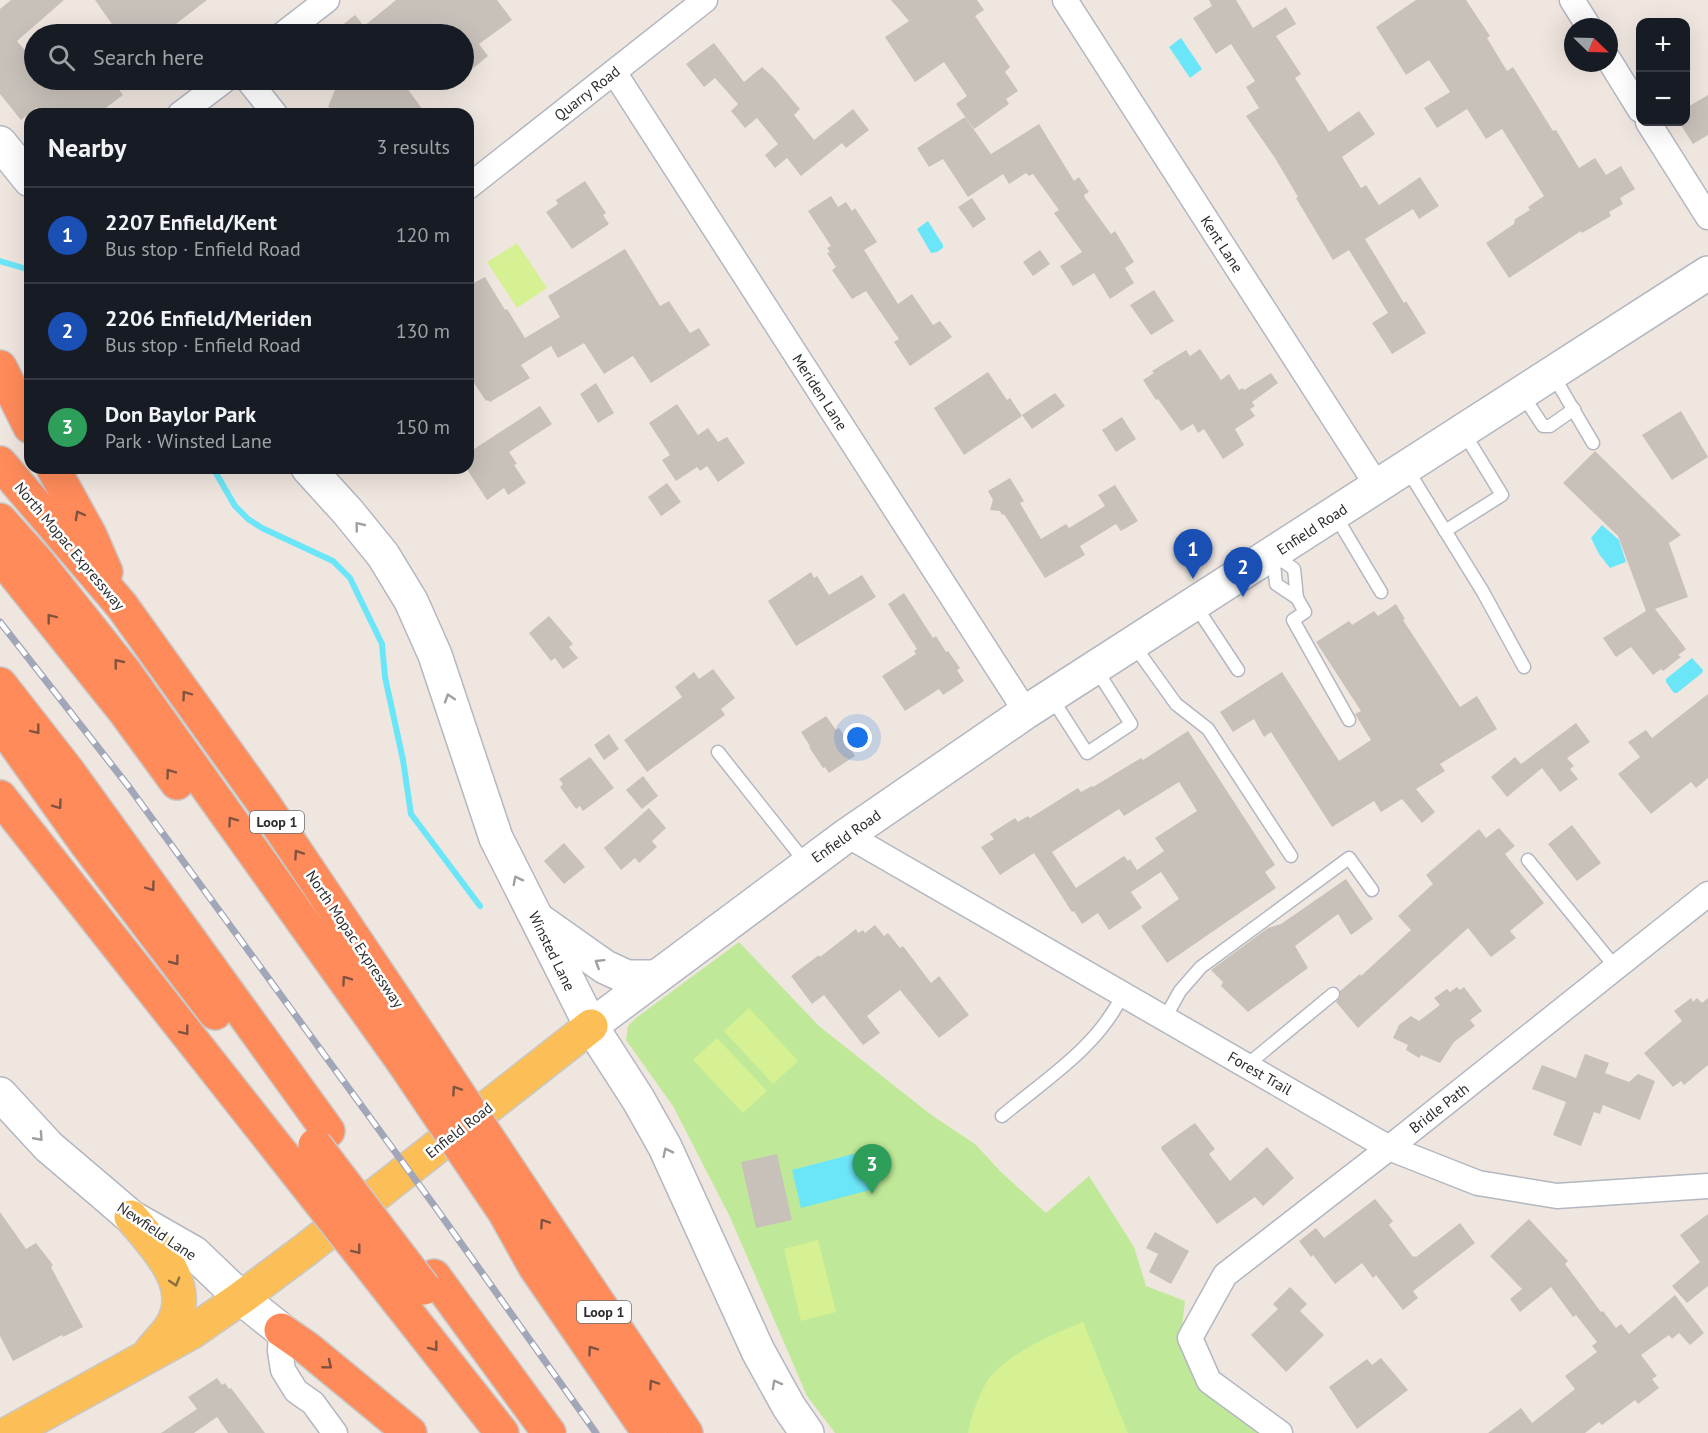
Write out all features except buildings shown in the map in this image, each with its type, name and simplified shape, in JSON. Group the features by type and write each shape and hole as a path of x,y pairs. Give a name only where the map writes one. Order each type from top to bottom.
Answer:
{"highway":[{"path":"0,367 24,416"},
{"name":"North Mopac Expressway","path":"0,463 122,606 264,804 405,1060 507,1209 686,1433"},
{"path":"56,474 90,535 122,606"},
{"path":"0,520 36,560 125,672 405,1060 507,1209 535,1267 649,1433"},
{"path":"0,556 405,1060"},
{"path":"0,684 68,771 322,1138 419,1288 502,1433"},
{"path":"0,723 85,842 322,1138"},
{"path":"0,797 282,1154 419,1288 549,1433"},
{"path":"0,824 58,870"},
{"path":"419,1288 534,1433"},
{"path":"281,1330 307,1348 410,1433"}],"main road":[{"path":"0,143 24,173"},
{"name":"Enfield Road","path":"12,1432 192,1332 241,1298 654,977 847,835 1038,704 1708,273"},
{"name":"Winsted Lane","path":"313,474 348,512 382,555 411,602 435,655 496,838 591,1026 638,1099 665,1147 758,1350 789,1407 807,1433"},
{"path":"537,919 605,968 627,977 654,977"},
{"name":"Newfield Lane","path":"0,1094 49,1147 131,1217 194,1253 241,1298 281,1330"},
{"path":"131,1217 172,1272 176,1280 179,1301 173,1324 144,1360"}],"street":[{"path":"296,24 327,0"},
{"name":"Quarry Road","path":"474,182 705,0"},
{"name":"Kent Lane","path":"1065,0 1378,487"},
{"path":"1572,0 1583,18"},
{"name":"Meriden Lane","path":"614,72 1038,704"},
{"path":"1617,72 1636,102"},
{"path":"188,108 212,90"},
{"path":"256,90 270,108"},
{"path":"1651,126 1708,217"},
{"name":"Forest Trail","path":"847,835 1389,1148 1478,1183 1557,1196 1708,1186"},
{"name":"Bridle Path","path":"1280,1433 1209,1381 1190,1338 1225,1275 1389,1148 1708,894"},
{"path":"281,1330 280,1352 283,1370 296,1391 313,1403 335,1433"}],"lane":[{"path":"1552,374 1593,443"},
{"path":"1522,394 1543,426 1550,426 1574,410"},
{"path":"1445,531 1502,495 1463,432"},
{"path":"1406,468 1483,592 1524,667"},
{"path":"1335,514 1381,591"},
{"path":"1272,554 1276,584 1297,598"},
{"path":"1272,554 1294,569 1297,598 1305,612 1293,620 1349,720"},
{"path":"1195,604 1238,670"},
{"path":"1132,643 1176,704 1208,729 1291,856"},
{"path":"1038,704 1087,753 1131,724 1095,667"},
{"path":"718,752 807,864"},
{"path":"1165,1018 1180,991 1201,967 1349,858 1372,890"},
{"path":"1528,860 1616,968"},
{"path":"1002,1116 1090,1043 1110,1018 1123,994"},
{"path":"1247,1065 1333,994"}],"green space":[{"path":"517,243 547,288 517,308 487,262"},
{"path":"739,942 819,1026 930,1114 975,1144 1001,1172 1046,1213 1089,1176 1134,1247 1146,1286 1185,1301 1182,1326 1188,1353 1269,1433 835,1433 807,1396 730,1217 673,1106 626,1040 628,1026 636,1018"},
{"path":"749,1008 798,1061 773,1084 724,1031"},
{"path":"717,1038 767,1091 743,1113 693,1060"},
{"path":"818,1240 836,1312 801,1321 784,1249"},
{"path":"1083,1322 1128,1433 968,1433 973,1412 983,1389 999,1368 1033,1345"}],"water":[{"path":"1181,38 1202,69 1190,78 1169,47"},
{"path":"928,221 943,245 943,248 937,252 931,253 917,229"},
{"path":"1602,525 1619,540 1626,562 1610,568 1599,554 1591,538"},
{"path":"1692,658 1703,670 1702,673 1674,693 1666,679"},
{"path":"861,1152 870,1190 801,1208 792,1170"}],"waterway":[{"path":"0,261 24,268"},
{"path":"216,474 235,506 248,519 262,528 333,561 350,578 382,644 385,677 403,760 411,814 480,906"}],"railway":[{"path":"0,622 129,787 436,1208 596,1433"}],"place":[{"name":"2207 Enfield/Kent","path":"1193,579"},
{"name":"2206 Enfield/Meriden","path":"1243,597"},
{"name":"Don Baylor Park","path":"872,1194"}]}
